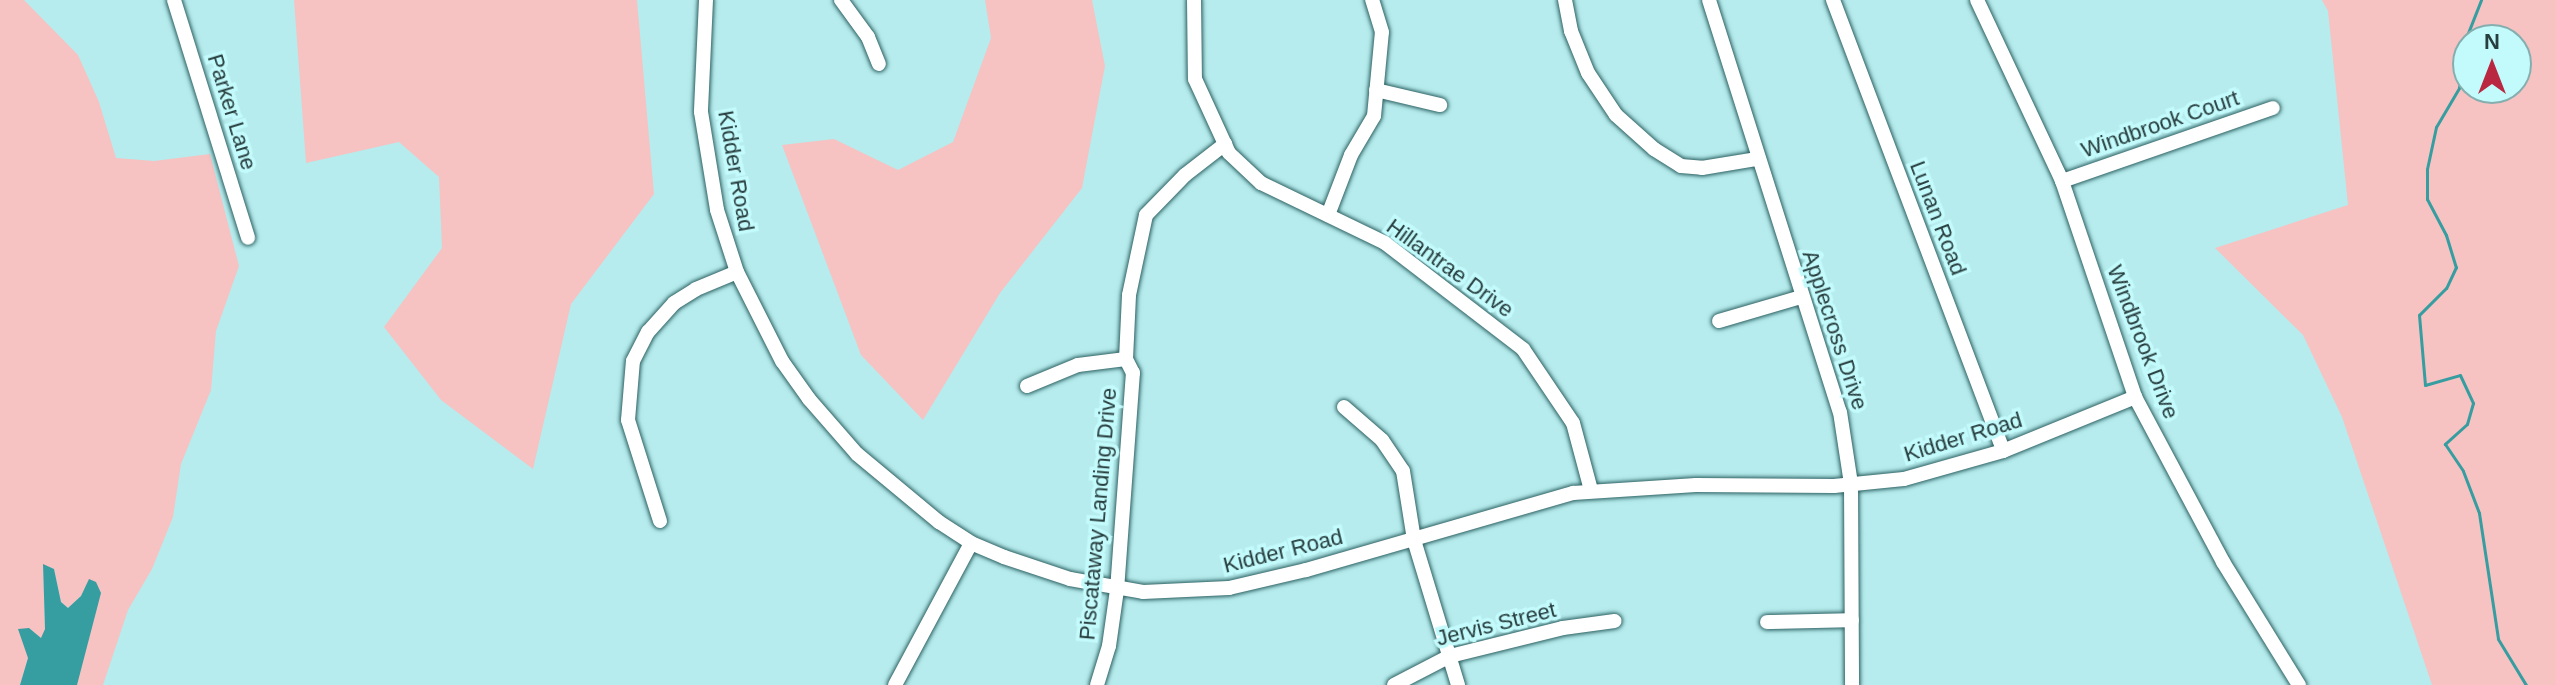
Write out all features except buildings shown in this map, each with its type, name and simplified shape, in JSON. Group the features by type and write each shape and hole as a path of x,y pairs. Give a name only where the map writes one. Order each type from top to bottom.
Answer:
{"street":[{"name":"Parker Lane","path":"174,0 248,238"},
{"name":"Kidder Road","path":"706,0 701,60 704,142 717,210 737,272 782,361 841,437 890,484 971,543 1047,572 1117,590 1203,591 1252,585 1540,501 1591,490 1696,485 1851,484 1904,479 2003,451 2135,397"},
{"path":"841,0 868,37 879,64"},
{"name":"Hillantrae Drive","path":"1194,0 1195,79 1229,153 1261,183 1385,243 1523,349 1573,423 1591,490"},
{"path":"1328,215 1351,155 1374,116 1382,32 1372,0"},
{"path":"1565,0 1571,31 1588,73 1616,115 1654,149 1681,166 1702,168 1757,159"},
{"name":"Applecross Drive","path":"1709,0 1757,159 1840,412 1851,484 1852,685"},
{"name":"Lunan Road","path":"1833,0 2003,451"},
{"name":"Windbrook Drive","path":"1977,0 2062,181 2135,397 2223,562 2299,685"},
{"path":"1376,90 1440,105"},
{"name":"Windbrook Court","path":"2062,181 2273,108"},
{"name":"Piscataway Landing Drive","path":"1097,685 1109,646 1117,590 1133,373 1126,359 1129,295 1146,215 1185,175 1225,144"},
{"path":"660,521 628,420 633,361 648,332 674,303 696,289 737,272"},
{"path":"1719,321 1801,297"},
{"path":"1027,386 1078,365 1126,359"},
{"path":"1344,407 1382,440 1403,471 1414,540 1458,685"},
{"path":"895,685 971,543"},
{"path":"1767,622 1852,620"},
{"name":"Jervis Street","path":"1394,685 1424,666 1450,656 1563,628 1615,621"}],"shaded area":[{"path":"0,0 24,0 78,55 99,102 116,158 154,161 210,154 239,266 216,331 211,390 181,464 173,517 152,569 128,610 103,685 77,685 89,580 81,596 68,608 61,602 54,569 43,565 45,629 42,639 29,628 28,658 20,685 0,685"},
{"path":"294,0 637,0 654,194 571,304 533,469 441,400 384,327 442,248 439,177 399,142 306,163"},
{"path":"985,0 1092,0 1105,66 1082,188 1000,293 923,420 861,355 782,145 834,139 898,170 953,142 991,38"},
{"path":"2322,0 2556,0 2556,685 2432,685 2342,417 2303,335 2215,248 2348,205 2328,11"}],"water":[{"path":"43,564 54,569 61,602 68,608 81,596 89,579 96,582 101,593 77,685 20,685 28,658 18,629 29,628 41,638 45,629"}],"waterway":[{"path":"2481,0 2466,38 2459,88 2436,127 2427,169 2427,199 2446,235 2456,267 2446,288 2419,315 2425,385 2460,375 2473,403 2467,424 2445,444 2463,471 2479,513 2498,639 2526,685"}]}
